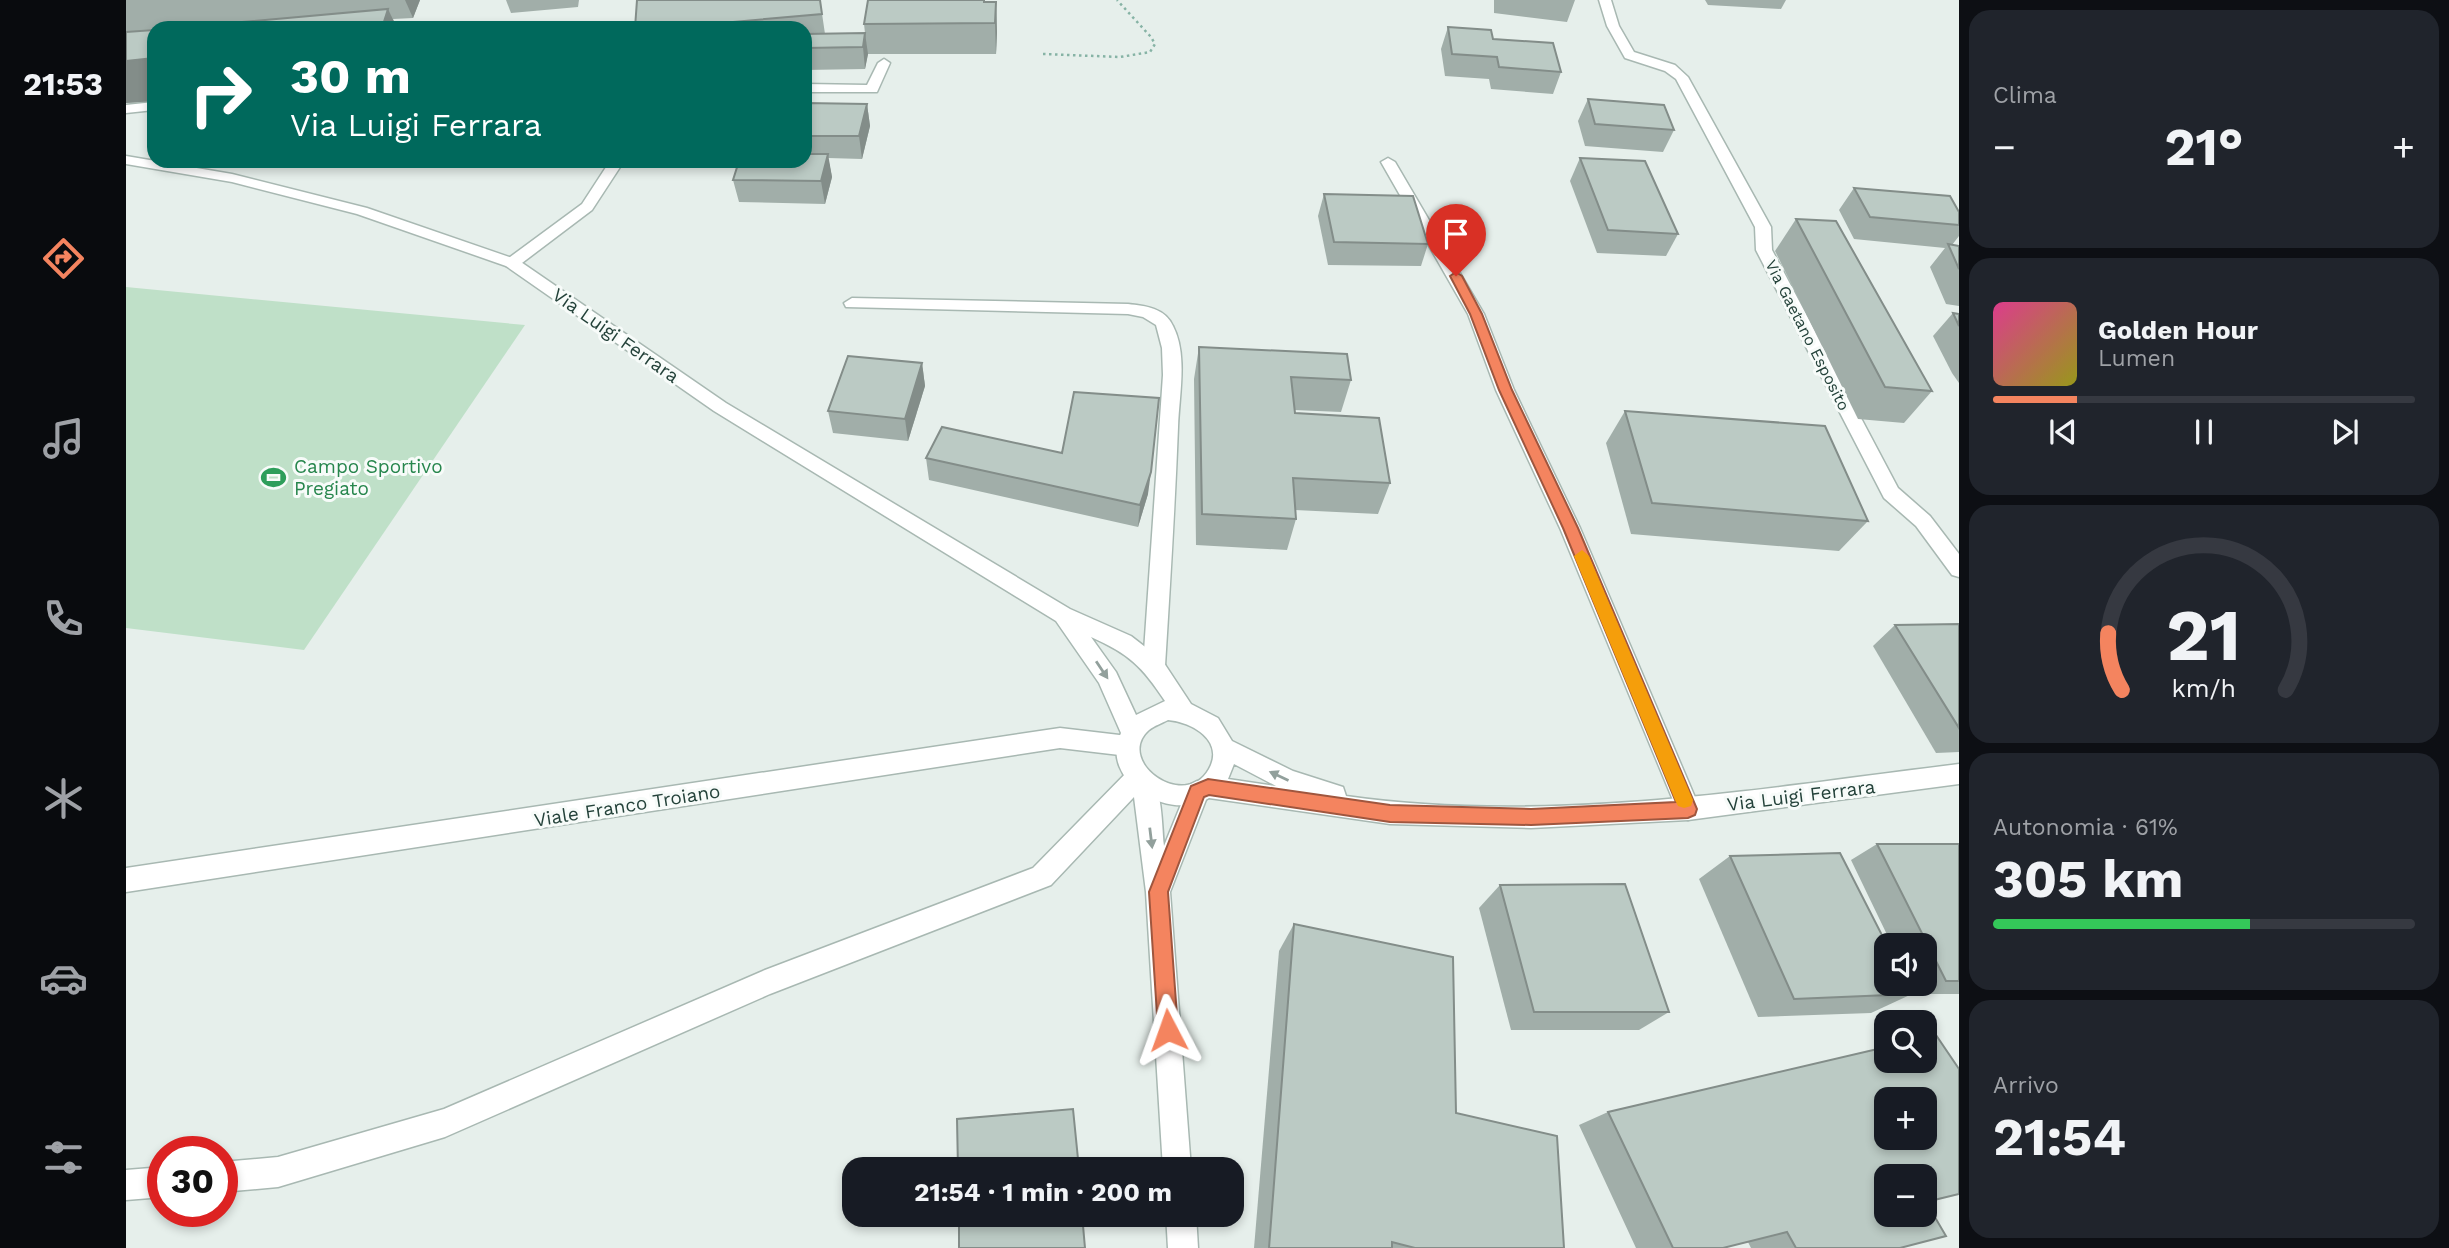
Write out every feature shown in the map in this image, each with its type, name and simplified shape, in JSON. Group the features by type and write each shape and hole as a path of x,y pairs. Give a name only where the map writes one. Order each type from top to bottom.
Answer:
{"street":[{"name":"Via Gaetano Esposito","path":"1605,0 1613,26 1629,55 1670,68 1686,84 1763,227 1764,250 1891,493 1923,521 1959,569"},
{"path":"812,88 872,89 884,63"},
{"path":"126,109 147,107"},
{"name":"Via Luigi Ferrara","path":"126,160 147,164"},
{"path":"1388,162 1426,232 1456,276 1476,314 1505,390 1570,528 1688,809"},
{"name":"Via Luigi Ferrara","path":"173,168 232,178 362,211 512,263 720,407 1063,615 1123,642 1154,666 1183,711"},
{"path":"512,263 587,207 612,168"},
{"path":"852,303 1128,309 1153,313 1164,322 1171,341 1170,399 1166,512 1154,666"},
{"name":"Via Luigi Ferrara","path":"1063,615 1108,678 1130,739"},
{"path":"1141,780 1172,796 1203,789 1219,776 1224,764 1224,748 1214,729 1202,718 1183,711 1166,710 1141,721 1130,739 1129,761 1141,780 1158,892 1176,1157"},
{"name":"Viale Franco Troiano","path":"126,880 1060,738 1130,739"},
{"name":"Via Luigi Ferrara","path":"1224,748 1287,780 1390,813"},
{"name":"Via Luigi Ferrara","path":"1203,789 1390,813 1531,817 1688,809 1959,774"},
{"path":"238,1176 278,1172 446,1123 765,983 1042,877 1141,780"},
{"path":"1158,892 1203,789"},
{"path":"126,1185 147,1183"},
{"path":"1182,1227 1183,1248"}],"path":[{"path":"1044,54 1128,55 1146,54 1153,50 1155,44 1150,34 1138,18 1116,0"}],"green space":[{"name":"Campo Sportivo Pregiato","path":"126,287 525,325 304,650 126,628"}],"building":[{"path":"637,0 820,0 822,14 744,21 636,21"},
{"path":"868,0 996,2 995,23 864,24"},
{"path":"388,9 384,21 253,21"},
{"path":"1448,27 1491,30 1493,39 1553,43 1561,72 1499,67 1497,57 1452,54"},
{"path":"147,30 147,59 126,61 126,32"},
{"path":"865,33 863,47 812,48 812,34"},
{"path":"1588,99 1664,105 1674,130 1595,124"},
{"path":"812,103 867,104 859,136 812,136"},
{"path":"812,154 828,154 821,181 733,180 737,168 812,168"},
{"path":"1580,158 1645,161 1678,234 1608,230"},
{"path":"1854,188 1950,196 1959,212 1959,225 1870,217"},
{"path":"1324,194 1413,196 1428,244 1334,242"},
{"path":"1796,219 1836,221 1932,391 1885,387"},
{"path":"1948,244 1959,246 1959,269"},
{"path":"1953,313 1959,314 1959,326"},
{"path":"1199,347 1347,354 1351,380 1291,377 1295,413 1379,418 1390,483 1293,478 1296,519 1202,514"},
{"path":"848,356 922,363 905,419 828,411"},
{"path":"1074,392 1159,398 1151,472 1140,505 926,458 942,427 1062,453"},
{"path":"1625,411 1825,426 1868,521 1652,503"},
{"path":"1959,624 1959,728 1895,625"},
{"path":"1877,844 1959,844 1959,981 1946,981 1937,963 1937,933 1922,933"},
{"path":"1840,853 1881,933 1874,933 1874,996 1794,999 1730,856"},
{"path":"1625,884 1669,1012 1534,1012 1500,885"},
{"path":"1294,924 1453,957 1456,1113 1557,1136 1564,1248 1415,1248 1392,1242 1392,1248 1269,1248"},
{"path":"1937,1036 1959,1069 1959,1194 1937,1199 1937,1164 1874,1164 1874,1227 1937,1227 1937,1221 1946,1236 1900,1248 1796,1248 1787,1232 1723,1248 1673,1248 1608,1112 1874,1050 1874,1073 1937,1073"},
{"path":"1073,1109 1078,1157 958,1157 957,1119"},
{"path":"959,1227 1083,1227 1085,1248 959,1248"}],"slow traffic":[{"path":"1582,556 1684,800"}],"place":[{"name":"Campo Sportivo Pregiato","path":"274,477"}],"route":[{"path":"1168,1030 1158,892 1197,792 1208,787 1390,813 1531,817 1688,809 1570,528 1505,390 1476,314 1456,276"}]}
